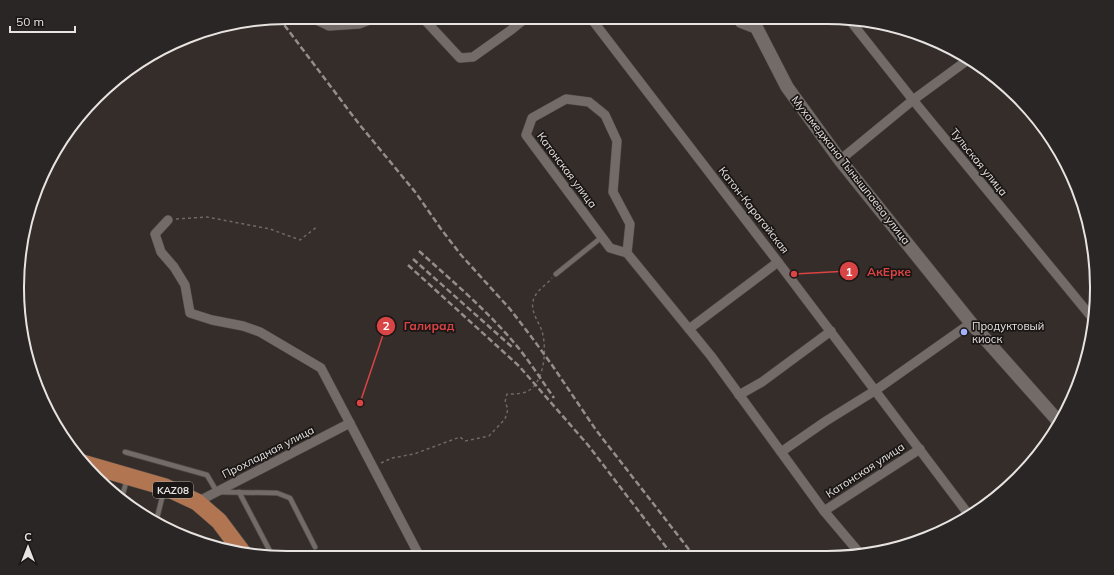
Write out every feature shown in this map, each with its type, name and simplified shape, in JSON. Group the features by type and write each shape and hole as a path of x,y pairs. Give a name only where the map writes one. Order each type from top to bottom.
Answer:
{"highway":[{"name":"KAZ08","path":"95,468 165,487 197,502 219,521 238,546"}],"street":[{"path":"325,24 329,26 359,24"},
{"path":"428,24 460,58 473,57 518,24"},
{"name":"Катон-Карагайская","path":"595,24 967,511"},
{"path":"743,24 758,30"},
{"name":"Мухамеджана Тынышпаева улица","path":"754,24 787,87 840,160 971,323 1056,418"},
{"name":"Тульская улица","path":"854,26 913,100 1089,313"},
{"path":"840,160 913,100 964,63"},
{"name":"Катонская улица","path":"627,253 630,224 613,192 617,141 605,115 588,102 566,99 532,118 526,135 610,248 627,253 689,329 824,512 856,549"},
{"path":"168,220 155,234 161,252 174,266 186,285 190,313 212,320 243,326 260,332 321,368 417,551"},
{"path":"689,329 778,262"},
{"path":"781,452 826,421 876,390 971,323"},
{"path":"739,395 762,382 830,331"},
{"name":"Прохладная улица","path":"197,502 350,423"},
{"name":"Катонская улица","path":"824,512 920,449"}],"lane":[{"path":"556,274 602,237"},
{"path":"124,452 207,475 217,492 277,494 290,498 315,548"},
{"path":"123,494 128,477"},
{"path":"157,517 165,487"},
{"path":"239,492 269,550"}],"path":[{"path":"168,220 208,217 270,229 300,240 318,226"},
{"path":"373,466 392,458 414,454 460,437 465,441 489,436 505,419 508,409 505,402 507,394 527,392 536,385 540,378 544,361 542,332 532,310 534,296 556,274"}],"railway":[{"path":"284,24 359,124 416,193 461,255 510,309 552,365 596,430 690,551"},
{"path":"419,251 489,315 522,353 554,398"},
{"path":"413,259 512,347"},
{"path":"408,265 519,366 588,445 669,551"}],"place":[{"name":"АкЕрке","path":"794,274"},
{"name":"Продуктовый киоск","path":"964,332"},
{"name":"Галирад","path":"360,403"}]}
